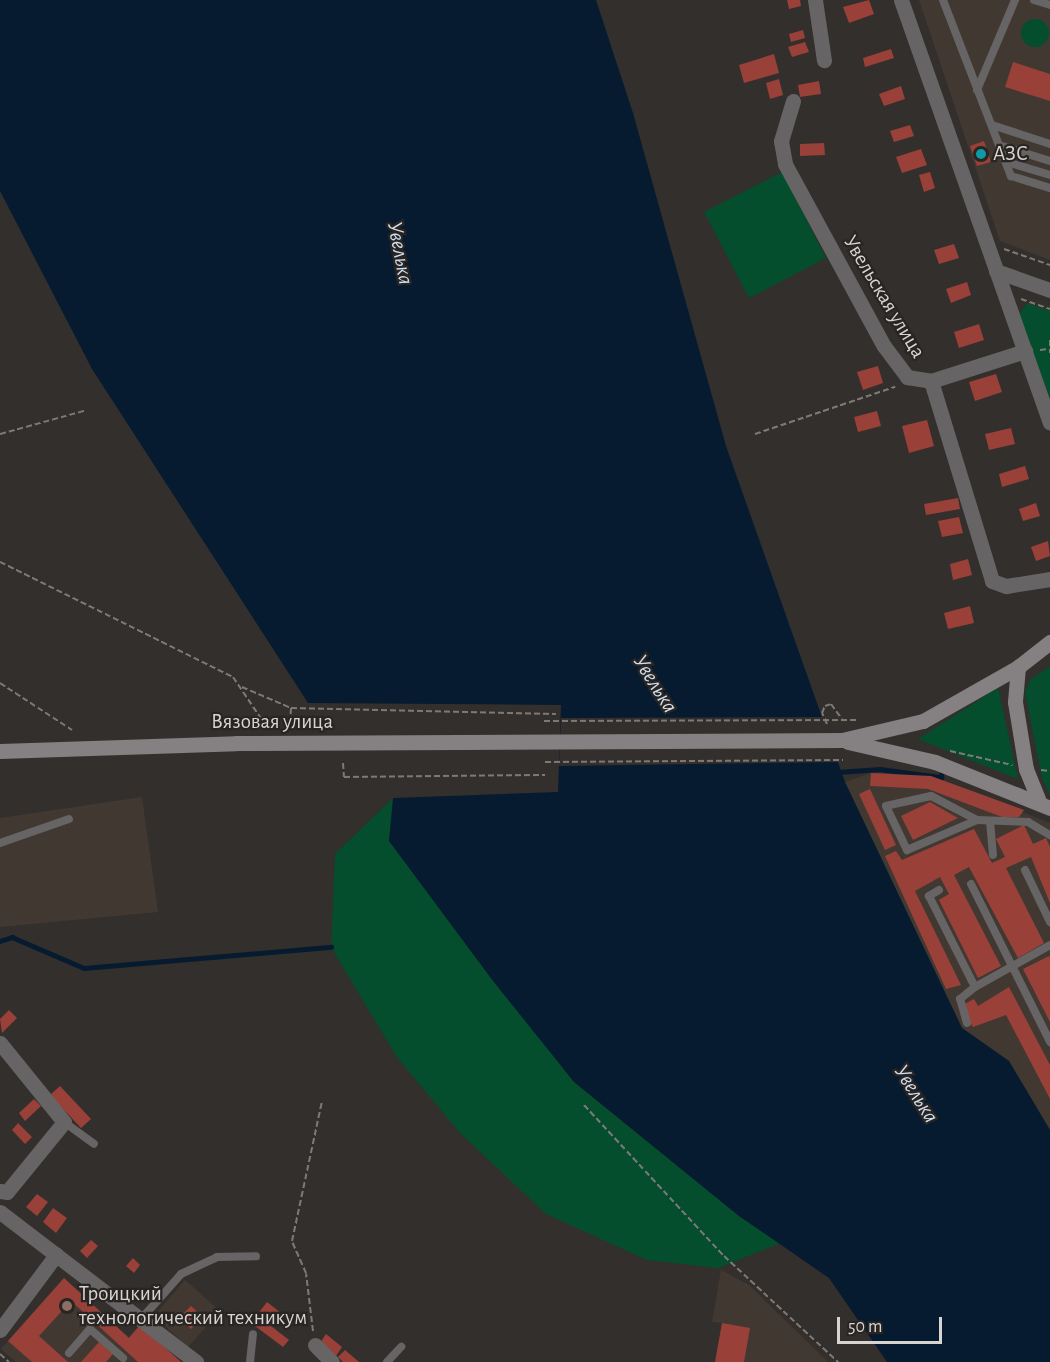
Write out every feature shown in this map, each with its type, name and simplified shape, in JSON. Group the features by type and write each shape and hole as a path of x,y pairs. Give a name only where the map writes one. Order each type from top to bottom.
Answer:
{"street":[{"path":"815,0 824,60"},
{"path":"901,0 1050,422"},
{"name":"Увельская улица","path":"793,101 781,141 785,164 884,346 913,380 930,381 992,582 1006,586 1050,579"},
{"path":"996,271 1050,290"},
{"path":"930,381 1025,351"},
{"path":"842,740 924,721 1021,665 1050,642"},
{"path":"1021,665 1050,657"},
{"path":"1021,665 1015,702 1026,769 1044,805"},
{"path":"842,740 935,762 1044,805"},
{"name":"Вязовая улица","path":"0,751 236,743 842,740"},
{"path":"0,1043 64,1122 3,1191 14,1224"},
{"path":"0,1212 143,1317 196,1362"},
{"path":"0,1330 56,1255"},
{"path":"315,1346 332,1362"}],"lane":[{"path":"943,0 977,90 1002,147 1011,176 1050,188"},
{"path":"977,90 1015,0"},
{"path":"1034,0 1050,5"},
{"path":"992,125 1050,144"},
{"path":"1002,147 1050,161"},
{"path":"1007,162 1050,175"},
{"path":"977,820 907,850 886,806 931,796 977,820 1028,822 1050,835"},
{"path":"0,843 69,819"},
{"path":"990,821 993,855"},
{"path":"1025,870 1050,922"},
{"path":"970,884 1011,969 1050,1041"},
{"path":"939,890 928,896 975,987"},
{"path":"968,1023 960,999 975,987 1011,969 1050,945"},
{"path":"64,1122 94,1144"},
{"path":"143,1317 181,1274 217,1257 256,1256"},
{"path":"69,1353 90,1329 123,1361"},
{"path":"250,1362 253,1334"},
{"path":"387,1362 401,1347"}],"path":[{"path":"985,242 1050,265"},
{"path":"1004,294 1050,309"},
{"path":"1050,340 1050,352"},
{"path":"755,434 913,380"},
{"path":"0,434 87,410"},
{"path":"0,562 233,677 242,687 264,723"},
{"path":"0,683 72,730"},
{"path":"242,687 291,708 556,714"},
{"path":"290,723 291,708"},
{"path":"544,721 842,719"},
{"path":"945,750 1026,769 1050,771"},
{"path":"545,762 843,760"},
{"path":"344,763 344,777 544,775"},
{"path":"315,1346 306,1273 292,1241 322,1101"},
{"path":"584,1105 724,1256 838,1362"},
{"path":"0,1354 9,1362"}],"shaded area":[{"path":"919,0 1050,0 1050,260 1000,241"},
{"path":"871,773 931,776 1050,823 1050,1130 1009,1061 962,1028 845,782"},
{"path":"142,797 158,912 0,927 0,818"},
{"path":"721,1270 749,1285 828,1362 715,1362 722,1323 712,1322"},
{"name":"Троицкий технологический техникум","path":"64,1278 128,1337 140,1325 181,1362 16,1362 1,1349"},
{"path":"185,1280 220,1311 188,1347 154,1316"}],"green space":[{"path":"1035,19 1045,23 1049,33 1045,43 1035,47 1025,43 1021,33 1025,23"},
{"path":"782,172 826,258 749,298 704,212"},
{"path":"1027,303 1050,311 1050,399 1018,316"},
{"path":"1050,666 1050,795 1042,778 1025,692 1030,680"},
{"path":"998,688 1018,779 918,739"},
{"path":"393,798 389,841 574,1082 739,1216 781,1243 718,1268 647,1260 546,1214 460,1133 396,1056 331,947 335,854"}],"water":[{"name":"Увелька","path":"0,0 596,0 633,113 726,446 845,782 962,1028 1009,1061 1050,1130 1050,1362 887,1362 829,1278 739,1216 574,1082 493,981 389,841 393,798 558,792 561,705 308,703 92,369 0,191"}],"pier":[{"path":"825,717 841,762 559,766 561,718"}],"building":[{"path":"787,0 800,0 801,6 789,9"},
{"path":"869,0 874,14 849,23 843,7"},
{"path":"803,30 805,38 791,42 789,34"},
{"path":"805,42 809,52 792,57 788,47"},
{"path":"891,49 894,58 865,67 863,58"},
{"path":"774,54 779,73 744,83 739,65"},
{"path":"1013,62 1050,74 1050,101 1005,87"},
{"path":"779,79 783,95 770,99 766,83"},
{"path":"819,81 821,94 800,97 798,85"},
{"path":"901,86 905,99 884,106 879,94"},
{"path":"910,125 914,136 894,142 890,131"},
{"name":"АЗС","path":"984,141 991,162 977,166 970,146"},
{"path":"824,143 825,155 800,156 800,144"},
{"path":"921,149 927,165 902,173 896,157"},
{"path":"930,172 935,188 924,192 919,175"},
{"path":"954,244 959,258 939,264 934,250"},
{"path":"967,282 971,295 951,303 946,289"},
{"path":"979,324 984,340 959,348 954,332"},
{"path":"878,366 883,383 863,390 857,372"},
{"path":"996,374 1002,392 975,401 969,382"},
{"path":"877,411 881,426 858,432 854,417"},
{"path":"927,420 934,446 909,453 902,426"},
{"path":"1011,428 1015,444 989,450 985,434"},
{"path":"1025,466 1029,479 1002,487 999,474"},
{"path":"958,498 960,509 926,515 924,504"},
{"path":"1036,503 1040,516 1023,521 1019,509"},
{"path":"959,517 963,533 942,537 938,521"},
{"path":"1048,541 1050,556 1036,561 1031,547"},
{"path":"968,559 972,575 953,580 950,564"},
{"path":"970,606 974,623 948,629 944,613"},
{"path":"871,773 931,776 1024,810 1019,817 1002,817 928,789 870,786"},
{"path":"870,789 896,845 885,850 859,794"},
{"path":"930,802 958,818 913,840 901,816"},
{"path":"1024,825 1033,844 1046,838 1050,847 1050,903 1031,857 1006,868 1044,943 1018,958 969,867 954,875 1001,966 978,978 939,900 949,894 940,877 915,891 961,985 946,989 885,856 896,851 902,860 974,829 992,863 1005,857 996,839"},
{"path":"1049,956 1050,958 1050,1022 1023,969"},
{"path":"1009,987 1050,1065 1050,1099 1006,1015 973,1027 961,1006 974,999 978,1006"},
{"path":"9,1010 17,1018 2,1033 0,1019"},
{"path":"60,1086 91,1119 81,1128 50,1095"},
{"path":"34,1099 41,1106 25,1121 19,1113"},
{"path":"18,1123 32,1137 25,1144 12,1130"},
{"path":"37,1194 48,1202 37,1216 26,1207"},
{"path":"53,1208 67,1218 56,1233 43,1222"},
{"path":"91,1240 98,1246 87,1258 80,1251"},
{"path":"133,1258 140,1265 134,1273 126,1266"},
{"path":"64,1278 129,1338 140,1325 181,1362 138,1362 71,1301 39,1336 68,1362 32,1362 8,1341"},
{"path":"267,1302 281,1313 271,1326 289,1340 283,1347 251,1323"},
{"path":"191,1306 203,1317 191,1329 179,1318"},
{"path":"722,1323 750,1328 744,1362 715,1362"},
{"path":"326,1334 342,1347 336,1356 320,1343"},
{"path":"99,1342 113,1354 106,1362 81,1362"},
{"path":"345,1350 359,1362 343,1362 338,1357"}],"waterway":[{"path":"837,772 880,769 941,777 942,769"},
{"path":"0,941 12,937 84,968 331,947"}],"place":[{"name":"АЗС","path":"981,154"},
{"name":"Троицкий технологический техникум","path":"67,1306"}]}
